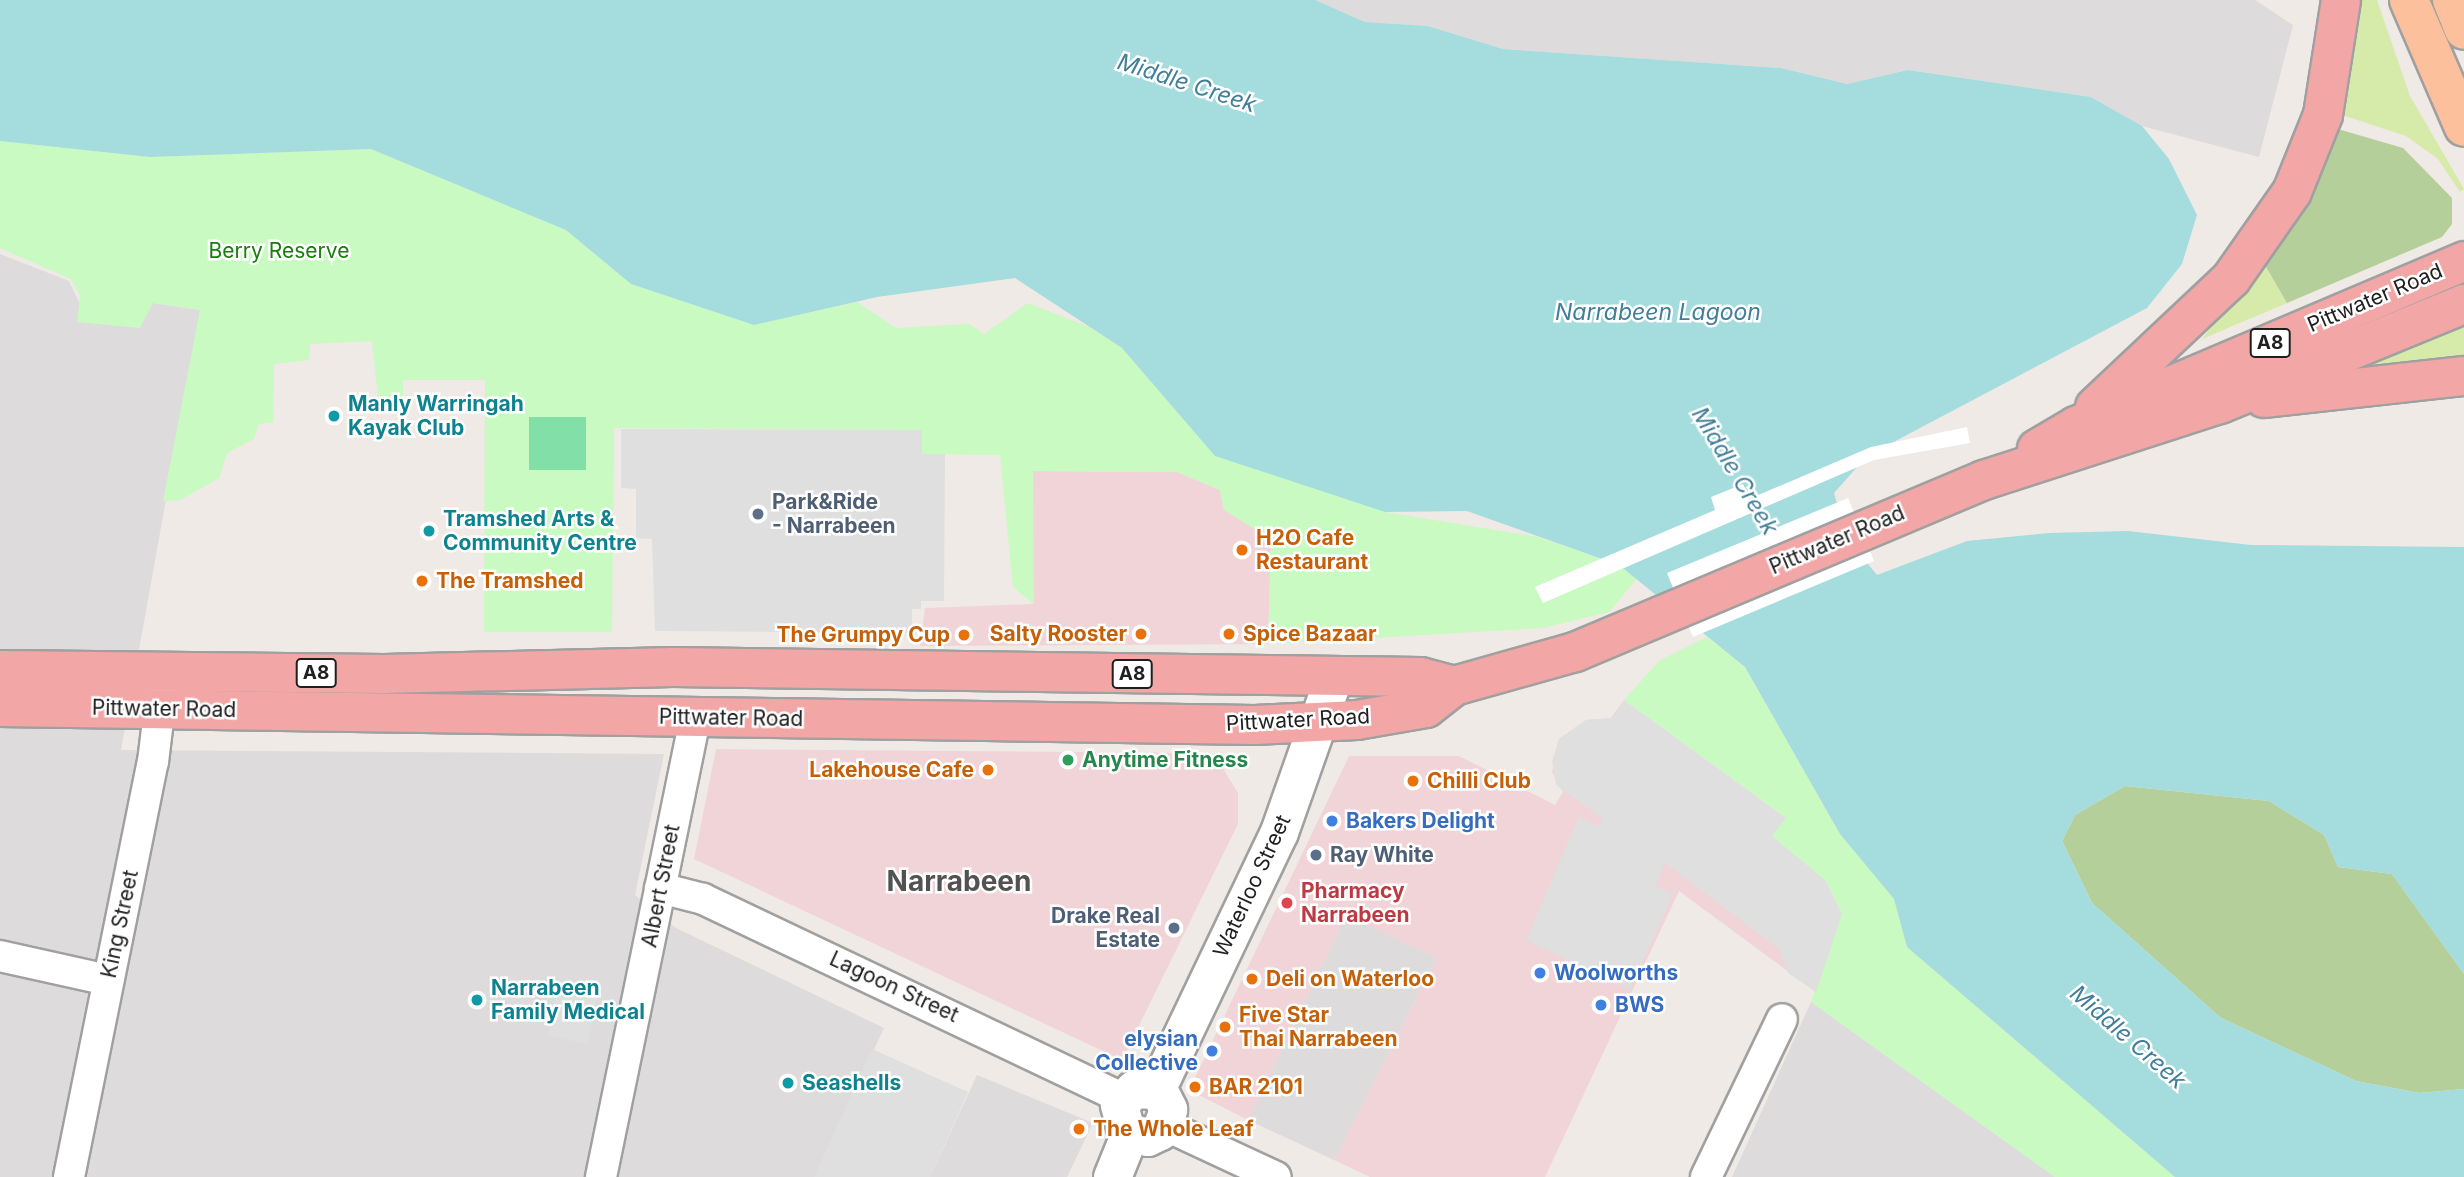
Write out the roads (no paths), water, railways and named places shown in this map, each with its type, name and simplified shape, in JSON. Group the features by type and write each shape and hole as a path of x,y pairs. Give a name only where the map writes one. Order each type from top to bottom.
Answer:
{"highway":[{"path":"2076,426 2198,313 2269,230 2292,192 2323,115 2341,0"},
{"name":"Pittwater Road","path":"1984,480 2076,426 2464,261"},
{"name":"Pittwater Road","path":"0,707 695,718 1321,722 1426,708 1454,686 1575,652 1861,529 1984,480 2220,404 2464,304"},
{"name":"Pittwater Road","path":"2220,404 2464,376"},
{"name":"Pittwater Road","path":"0,670 673,667 1421,677 1454,686"}],"main road":[{"path":"2409,0 2464,127"},
{"path":"2452,0 2464,30"}],"street":[{"name":"King Street","path":"69,1177 160,708 164,670"},
{"name":"Waterloo Street","path":"1138,1124 1279,832 1321,722 1334,676"},
{"name":"Albert Street","path":"601,1177 695,718"},
{"name":"Lagoon Street","path":"660,888 703,899 1138,1124 1276,1177"},
{"path":"0,956 108,980"},
{"path":"1706,1177 1782,1019"}],"water":[{"name":"Narrabeen Lagoon","path":"0,0 1315,0 1365,22 1428,26 1503,49 1781,68 1847,84 1908,70 2091,97 2142,126 2169,159 2197,215 2182,264 2147,308 1867,456 1834,493 1847,538 1877,575 1967,541 2049,533 2128,531 2251,545 2464,547 2464,974 2392,874 2338,867 2324,835 2269,801 2125,786 2075,815 2062,841 2092,903 2221,1018 2356,1081 2419,1093 2464,1089 2464,1177 2175,1177 1907,947 1894,899 1840,834 1745,667 1619,565 1467,511 1385,512 1215,456 1122,348 1015,278 877,297 754,325 631,284 566,230 371,149 150,157 0,141"}],"place":[{"name":"Manly Warringah Kayak Club","path":"334,416"},
{"name":"Park&Ride - Narrabeen","path":"758,514"},
{"name":"Tramshed Arts & Community Centre","path":"429,531"},
{"name":"H2O Cafe Restaurant","path":"1242,550"},
{"name":"The Tramshed","path":"422,581"},
{"name":"Salty Rooster","path":"1141,634"},
{"name":"Spice Bazaar","path":"1229,634"},
{"name":"The Grumpy Cup","path":"964,635"},
{"name":"Anytime Fitness","path":"1068,760"},
{"name":"Lakehouse Cafe","path":"988,770"},
{"name":"Chilli Club","path":"1413,781"},
{"name":"Bakers Delight","path":"1332,821"},
{"name":"Ray White","path":"1316,855"},
{"name":"Pharmacy Narrabeen","path":"1287,903"},
{"name":"Drake Real Estate","path":"1174,928"},
{"name":"Woolworths","path":"1540,973"},
{"name":"Deli on Waterloo","path":"1252,979"},
{"name":"Narrabeen Family Medical","path":"477,1000"},
{"name":"BWS","path":"1601,1005"},
{"name":"Five Star Thai Narrabeen","path":"1225,1027"},
{"name":"elysian Collective","path":"1212,1051"},
{"name":"Seashells","path":"788,1083"},
{"name":"BAR 2101","path":"1195,1087"},
{"name":"The Whole Leaf","path":"1079,1129"}],"district":[{"name":"Narrabeen","path":"959,881"}],"water label":[{"name":"Middle Creek","path":"1187,83"},
{"name":"Middle Creek","path":"1735,471"},
{"name":"Middle Creek","path":"2128,1037"}],"park label":[{"name":"Berry Reserve","path":"279,251"}]}
